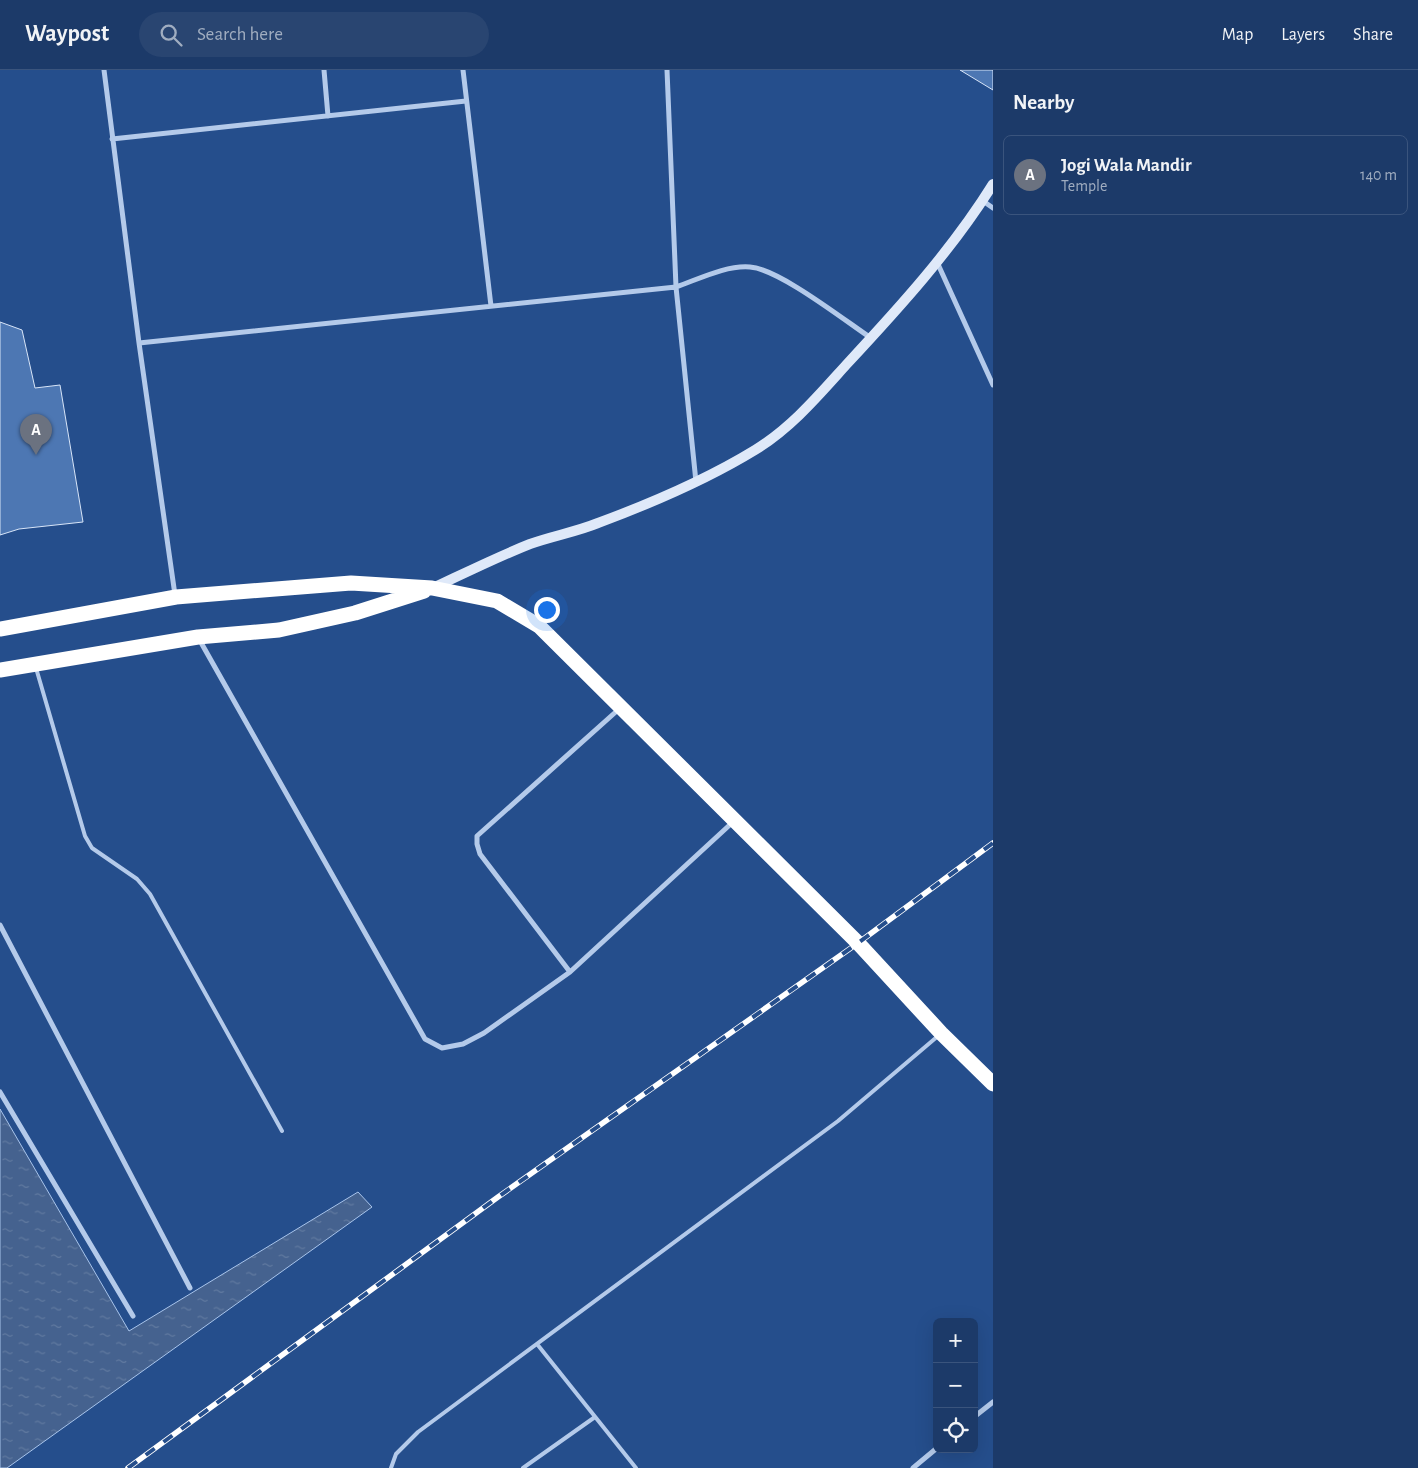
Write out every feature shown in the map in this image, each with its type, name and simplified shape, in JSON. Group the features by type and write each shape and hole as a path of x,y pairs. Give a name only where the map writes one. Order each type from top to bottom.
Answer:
{"highway":[{"path":"0,629 176,597 351,583 432,588 497,601 539,626 858,943 941,1033 993,1084"},
{"path":"0,670 198,637 279,630 355,613 432,588"}],"main road":[{"path":"432,588 531,544 597,524 696,482 756,450 794,422 871,338 937,262 993,184"}],"street":[{"path":"104,70 139,343 176,597"},
{"path":"324,70 328,116"},
{"path":"463,70 490,306"},
{"path":"667,70 676,287 696,482"},
{"path":"112,139 466,101"},
{"path":"983,200 993,208"},
{"path":"937,262 993,385"},
{"path":"139,343 676,287 728,269 750,267 773,273 871,338"},
{"path":"198,637 425,1039 442,1048 463,1044 484,1033 570,972 734,821"},
{"path":"570,972 480,854 477,836 621,707"},
{"path":"0,925 190,1288"},
{"path":"0,1092 132,1316"},
{"path":"978,1414 993,1402"},
{"path":"913,1468 933,1451"}],"lane":[{"path":"35,664 85,836 92,848 137,879 150,894 282,1132"},
{"path":"390,1468 396,1454 418,1432 838,1121 941,1033"},
{"path":"537,1344 636,1468"},
{"path":"523,1468 595,1417"}],"water":[{"path":"0,1109 129,1331 358,1192 372,1207 7,1468 0,1468"}],"building":[{"path":"960,70 993,70 993,90"},
{"path":"0,322 22,330 35,388 60,385 83,522 19,529 0,535"}],"railway":[{"path":"128,1468 498,1197 858,943 993,843"}],"place":[{"name":"Jogi Wala Mandir","path":"36,455"}]}
